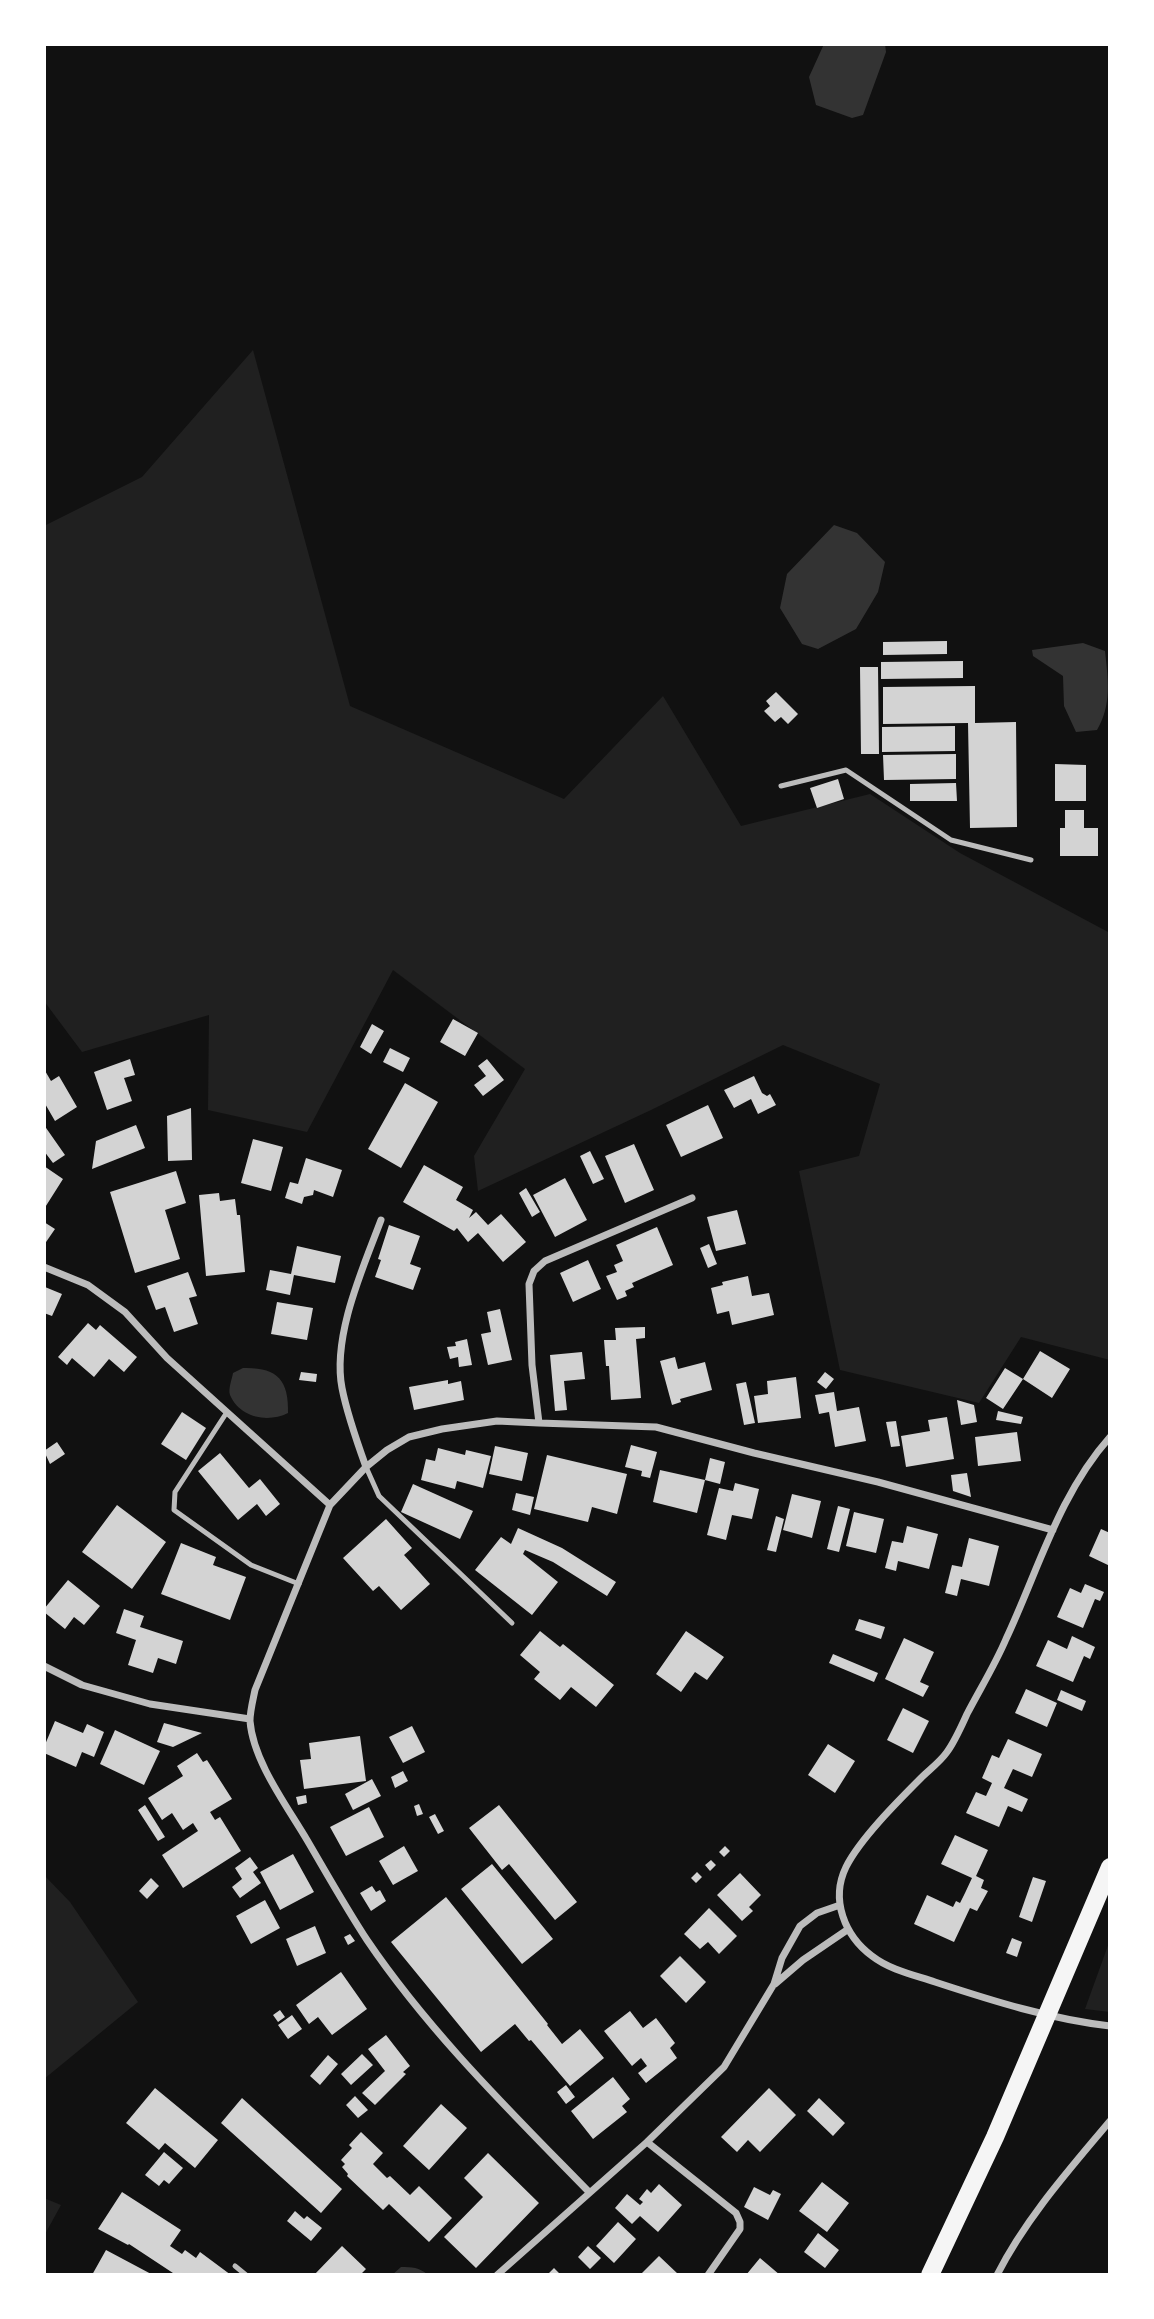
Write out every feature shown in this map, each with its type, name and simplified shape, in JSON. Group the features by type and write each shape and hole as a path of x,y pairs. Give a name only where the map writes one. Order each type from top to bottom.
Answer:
{"main road":[{"path":"930,2275 995,2137 1110,1867"}],"street":[{"path":"539,1423 528,1298 534,1271 545,1261 692,1198"},
{"path":"366,1467 341,1387 342,1340 353,1296 381,1220"},
{"path":"44,1267 88,1285 125,1312 167,1358 330,1505"},
{"path":"589,2192 441,2035 368,1941 261,1760 253,1741 250,1718 258,1680 330,1505 366,1467 409,1437 497,1421 656,1427 878,1482 1053,1530"},
{"path":"1109,2026 1053,2017 999,2003 893,1968 856,1943 847,1930 840,1905 840,1886 845,1869 856,1852 897,1802 947,1752 1006,1640 1075,1485 1094,1455 1110,1437"},
{"path":"44,1666 82,1685 150,1704 250,1718"},
{"path":"497,2275 646,2142 723,2067 775,1984 782,1958 800,1926 817,1913 840,1905"},
{"path":"775,1984 803,1960 847,1930"},
{"path":"997,2275 1007,2255 1041,2206 1110,2121"},
{"path":"646,2142 736,2213 740,2221 740,2230 708,2275"}],"lane":[{"path":"781,786 846,771 950,839 1031,860"},
{"path":"227,1412 175,1492 174,1510 251,1566 299,1584"},
{"path":"366,1467 379,1496 512,1623"},
{"path":"235,2266 246,2275"}],"shaded area":[{"path":"824,44 885,44 886,52 863,115 852,118 816,105 809,77"},
{"path":"253,350 350,706 564,799 663,696 741,826 870,794 960,853 1110,933 1110,1360 1021,1337 979,1403 840,1370 799,1171 859,1156 880,1084 783,1045 478,1191 474,1156 525,1069 393,970 307,1132 208,1110 209,1015 82,1052 44,1001 44,526 142,477"},
{"path":"834,525 857,533 885,562 878,592 856,629 818,649 802,644 780,608 787,574"},
{"path":"1083,643 1105,651 1108,692 1105,711 1097,730 1076,732 1064,706 1063,676 1033,656 1032,650"},
{"path":"243,1368 265,1370 279,1378 286,1392 288,1413 263,1418 240,1409 229,1390 233,1373"},
{"path":"44,1875 70,1902 138,2002 44,2079"},
{"path":"1110,1940 1110,2012 1085,2009"},
{"path":"44,2198 61,2205 44,2236"},
{"path":"401,2267 422,2270 428,2275 392,2275"}],"building":[{"path":"947,641 947,654 883,655 883,642"},
{"path":"963,661 963,678 881,679 881,662"},
{"path":"860,667 878,667 879,754 861,754"},
{"path":"975,686 975,723 1016,722 1017,827 970,828 968,723 883,724 883,687"},
{"path":"776,692 798,714 788,724 781,717 775,722 764,711 770,706 766,701"},
{"path":"955,726 955,751 882,752 882,727"},
{"path":"956,754 956,779 884,780 883,755"},
{"path":"1055,764 1086,765 1086,801 1055,801"},
{"path":"838,779 844,799 817,808 810,788"},
{"path":"956,783 957,801 910,801 910,784"},
{"path":"1065,810 1084,810 1084,828 1098,828 1098,856 1060,856 1060,828 1065,828"},
{"path":"453,1019 478,1033 465,1056 440,1042"},
{"path":"372,1024 384,1031 371,1054 360,1047"},
{"path":"390,1048 410,1058 403,1072 383,1062"},
{"path":"130,1059 135,1075 124,1078 132,1101 107,1110 94,1072"},
{"path":"487,1059 504,1080 483,1096 474,1085 486,1076 478,1066"},
{"path":"44,1069 51,1081 59,1076 77,1107 55,1121 44,1102"},
{"path":"754,1076 762,1093 767,1096 770,1094 776,1105 758,1114 751,1099 734,1108 724,1090"},
{"path":"405,1083 438,1102 401,1168 368,1149"},
{"path":"708,1105 723,1138 681,1157 666,1125"},
{"path":"191,1108 192,1160 168,1161 167,1116"},
{"path":"44,1125 65,1155 53,1163 44,1151"},
{"path":"136,1125 145,1148 92,1169 96,1141"},
{"path":"253,1139 283,1147 271,1191 241,1183"},
{"path":"634,1144 654,1190 625,1203 605,1156"},
{"path":"590,1151 604,1179 593,1184 580,1156"},
{"path":"306,1158 342,1170 333,1197 314,1190 313,1195 304,1197 302,1204 285,1198 290,1182 298,1184"},
{"path":"424,1165 463,1187 456,1200 473,1210 469,1218 476,1212 488,1225 501,1214 526,1242 503,1262 478,1233 468,1242 457,1228 454,1231 403,1202"},
{"path":"44,1166 63,1179 44,1209"},
{"path":"176,1171 186,1203 165,1210 180,1259 135,1273 110,1192"},
{"path":"565,1178 587,1220 555,1237 533,1195"},
{"path":"526,1188 540,1212 532,1217 519,1193"},
{"path":"219,1193 220,1201 235,1199 237,1215 240,1215 245,1272 206,1276 199,1195"},
{"path":"737,1210 746,1244 716,1251 707,1217"},
{"path":"44,1222 55,1229 44,1245"},
{"path":"389,1225 420,1236 410,1264 421,1268 413,1290 375,1277"},
{"path":"657,1227 673,1265 632,1283 634,1287 625,1291 627,1296 617,1300 606,1276 617,1272 614,1265 623,1261 616,1245"},
{"path":"709,1244 717,1264 708,1268 700,1248"},
{"path":"297,1246 341,1256 335,1283 294,1275 290,1295 266,1290 270,1270 291,1274"},
{"path":"588,1260 601,1289 573,1302 560,1273"},
{"path":"188,1272 197,1296 189,1298 198,1324 174,1332 165,1307 156,1310 147,1286"},
{"path":"748,1276 752,1296 769,1293 774,1315 732,1325 729,1311 717,1314 711,1288 723,1285 722,1282"},
{"path":"45,1287 62,1294 52,1316 44,1313"},
{"path":"277,1302 313,1308 307,1340 271,1334"},
{"path":"500,1309 512,1360 488,1365 481,1334 491,1332 487,1312"},
{"path":"88,1323 96,1330 100,1325 137,1357 124,1372 109,1359 94,1377 72,1358 67,1365 58,1357"},
{"path":"645,1327 645,1338 636,1339 641,1398 611,1400 604,1340 616,1340 615,1328"},
{"path":"467,1339 472,1365 459,1367 458,1357 450,1359 447,1347 456,1346 455,1342"},
{"path":"1040,1351 1070,1369 1052,1398 1023,1379"},
{"path":"582,1352 585,1379 564,1381 567,1410 555,1411 550,1355"},
{"path":"675,1357 678,1369 705,1362 712,1390 680,1399 681,1402 672,1405 660,1361"},
{"path":"1005,1368 1023,1379 1003,1409 986,1398"},
{"path":"301,1372 317,1374 316,1382 299,1380"},
{"path":"825,1372 834,1379 826,1389 817,1382"},
{"path":"796,1377 801,1418 758,1423 754,1396 768,1394 767,1381"},
{"path":"448,1380 448,1384 461,1381 464,1400 414,1410 409,1387"},
{"path":"746,1382 755,1423 744,1425 736,1384"},
{"path":"834,1392 837,1411 859,1407 866,1441 835,1447 829,1412 819,1414 815,1395"},
{"path":"957,1400 974,1405 977,1422 961,1425"},
{"path":"998,1411 1023,1417 1021,1424 996,1420"},
{"path":"182,1412 206,1428 186,1460 161,1444"},
{"path":"947,1417 954,1459 906,1467 901,1436 930,1431 928,1420"},
{"path":"896,1421 900,1446 891,1447 886,1422"},
{"path":"1017,1432 1021,1461 978,1466 975,1437"},
{"path":"57,1442 65,1454 50,1464 44,1451"},
{"path":"631,1445 657,1452 650,1478 641,1476 642,1471 625,1467"},
{"path":"495,1446 528,1453 522,1481 489,1474"},
{"path":"438,1448 465,1455 466,1450 491,1456 483,1488 457,1481 455,1489 421,1480 426,1459 435,1461"},
{"path":"220,1453 249,1488 260,1479 280,1504 266,1516 257,1504 238,1520 198,1471"},
{"path":"547,1455 627,1474 617,1514 592,1507 588,1522 534,1509"},
{"path":"710,1458 725,1462 720,1484 705,1480"},
{"path":"660,1470 705,1480 697,1513 653,1502"},
{"path":"967,1473 971,1497 953,1491 951,1475"},
{"path":"735,1483 759,1489 752,1519 732,1515 726,1540 707,1535 719,1488 733,1491"},
{"path":"413,1484 473,1511 460,1539 401,1512"},
{"path":"516,1493 534,1497 530,1515 512,1510"},
{"path":"792,1494 821,1501 812,1538 783,1530"},
{"path":"117,1505 166,1542 132,1589 82,1552"},
{"path":"838,1506 850,1509 839,1552 827,1549"},
{"path":"854,1512 884,1519 876,1553 846,1546"},
{"path":"776,1516 784,1519 776,1552 767,1550"},
{"path":"386,1519 412,1548 404,1555 430,1584 401,1610 379,1586 373,1591 343,1558"},
{"path":"907,1526 938,1534 929,1569 898,1561 896,1571 885,1568 892,1541 903,1543"},
{"path":"518,1528 562,1548 616,1582 607,1596 553,1562 525,1550 523,1554 558,1582 532,1615 475,1570 501,1537 511,1544"},
{"path":"1101,1529 1110,1533 1110,1566 1089,1556"},
{"path":"969,1538 999,1546 989,1586 961,1579 957,1596 945,1593 952,1565 962,1567"},
{"path":"181,1543 216,1557 213,1565 246,1577 230,1620 161,1594"},
{"path":"68,1580 100,1606 84,1625 74,1617 65,1629 44,1612 44,1609"},
{"path":"1085,1584 1104,1592 1100,1601 1095,1599 1083,1628 1057,1617 1070,1588 1081,1593"},
{"path":"124,1609 144,1616 140,1627 183,1641 176,1664 158,1658 153,1673 128,1665 136,1640 116,1633"},
{"path":"859,1619 885,1627 881,1639 855,1630"},
{"path":"540,1631 560,1647 563,1644 614,1685 596,1707 571,1687 560,1700 534,1679 540,1672 520,1655"},
{"path":"686,1631 724,1657 707,1680 695,1672 681,1692 656,1674"},
{"path":"1072,1636 1095,1647 1090,1659 1084,1656 1073,1682 1036,1666 1048,1640 1067,1649"},
{"path":"904,1638 934,1652 920,1682 929,1686 923,1697 885,1679"},
{"path":"833,1654 878,1673 874,1682 829,1663"},
{"path":"1026,1689 1057,1703 1047,1727 1015,1713"},
{"path":"1061,1690 1086,1701 1082,1711 1057,1700"},
{"path":"903,1708 929,1721 913,1753 887,1740"},
{"path":"55,1721 83,1733 87,1724 104,1732 94,1757 82,1752 76,1767 44,1753"},
{"path":"164,1723 202,1733 173,1747 157,1742"},
{"path":"412,1726 425,1752 403,1763 389,1737"},
{"path":"115,1730 160,1751 144,1785 100,1764"},
{"path":"360,1736 366,1781 304,1789 300,1760 311,1759 309,1743"},
{"path":"1008,1739 1042,1754 1032,1777 1013,1769 1004,1788 1028,1799 1022,1812 1008,1806 999,1827 966,1813 976,1792 986,1796 992,1783 982,1778 992,1755 999,1758"},
{"path":"828,1744 855,1761 835,1793 808,1775"},
{"path":"197,1753 203,1762 207,1760 232,1799 210,1812 215,1820 220,1817 241,1851 183,1888 162,1855 198,1831 193,1823 183,1830 172,1813 162,1820 148,1798 183,1776 177,1766"},
{"path":"403,1771 408,1781 395,1788 391,1777"},
{"path":"372,1779 381,1796 353,1810 345,1794"},
{"path":"306,1795 307,1803 298,1805 296,1797"},
{"path":"419,1804 423,1814 417,1816 414,1806"},
{"path":"145,1805 165,1837 158,1841 138,1810"},
{"path":"499,1805 577,1902 555,1920 509,1864 502,1870 469,1828"},
{"path":"369,1807 384,1837 346,1856 330,1827"},
{"path":"435,1814 444,1831 438,1834 429,1817"},
{"path":"955,1835 988,1850 976,1876 984,1880 981,1888 988,1891 977,1911 970,1908 954,1942 914,1924 927,1895 953,1907 956,1901 960,1903 972,1878 941,1864"},
{"path":"404,1846 418,1871 393,1885 379,1861"},
{"path":"725,1846 730,1851 724,1857 719,1852"},
{"path":"293,1854 314,1892 280,1910 260,1872"},
{"path":"250,1857 258,1868 253,1872 261,1883 240,1898 232,1887 242,1879 235,1868"},
{"path":"711,1860 716,1865 710,1871 705,1865"},
{"path":"492,1864 553,1939 522,1964 461,1889"},
{"path":"697,1872 702,1877 696,1883 691,1878"},
{"path":"740,1873 761,1895 749,1907 753,1911 742,1921 717,1895"},
{"path":"1033,1877 1046,1881 1032,1922 1019,1917"},
{"path":"151,1878 159,1886 147,1899 139,1891"},
{"path":"372,1886 376,1892 380,1890 386,1901 371,1911 360,1893"},
{"path":"446,1897 562,2044 580,2029 604,2058 570,2086 515,2024 481,2052 391,1942"},
{"path":"265,1900 280,1928 251,1944 236,1916"},
{"path":"709,1908 737,1936 719,1954 708,1942 700,1949 684,1934"},
{"path":"315,1926 326,1953 297,1966 286,1939"},
{"path":"350,1934 355,1941 348,1945 344,1937"},
{"path":"1012,1938 1022,1942 1017,1957 1006,1953"},
{"path":"680,1956 706,1982 686,2003 660,1976"},
{"path":"341,1972 367,2009 332,2035 318,2017 309,2024 296,2005"},
{"path":"280,2010 285,2017 278,2022 273,2015"},
{"path":"630,2011 643,2028 656,2018 675,2043 670,2048 677,2058 646,2083 638,2073 647,2066 641,2058 632,2066 604,2031"},
{"path":"292,2015 302,2029 288,2039 278,2025"},
{"path":"386,2035 410,2066 403,2072 406,2074 375,2105 362,2093 385,2071 368,2049"},
{"path":"362,2054 373,2065 351,2085 341,2074"},
{"path":"328,2055 338,2064 320,2085 310,2076"},
{"path":"613,2077 630,2099 622,2106 627,2112 593,2139 571,2111"},
{"path":"566,2085 575,2097 566,2104 557,2092"},
{"path":"155,2088 218,2140 195,2168 165,2143 159,2150 126,2123"},
{"path":"769,2088 796,2115 760,2152 748,2140 737,2152 721,2137"},
{"path":"355,2096 368,2110 358,2118 346,2105"},
{"path":"242,2098 342,2189 321,2213 221,2123"},
{"path":"819,2098 845,2123 833,2136 807,2111"},
{"path":"441,2104 467,2128 429,2170 403,2146"},
{"path":"361,2132 383,2153 373,2164 387,2178 390,2176 410,2195 419,2186 452,2218 429,2242 389,2204 383,2210 347,2176 342,2167 345,2164 341,2160 352,2148 349,2145"},
{"path":"164,2152 183,2168 169,2184 164,2180 159,2186 145,2175"},
{"path":"488,2153 539,2203 476,2268 444,2237 483,2197 464,2178"},
{"path":"822,2182 849,2203 827,2232 799,2211"},
{"path":"659,2184 682,2205 658,2232 640,2216 632,2224 615,2208 627,2194 640,2205 643,2202 639,2199 647,2189 651,2193"},
{"path":"754,2187 770,2195 773,2190 781,2194 768,2220 744,2207"},
{"path":"122,2192 181,2230 170,2246 182,2254 185,2250 196,2258 200,2252 231,2275 176,2275 129,2244 98,2229"},
{"path":"295,2211 304,2219 307,2216 322,2228 311,2241 287,2221"},
{"path":"618,2222 636,2239 614,2263 596,2246"},
{"path":"818,2233 839,2250 825,2268 804,2252"},
{"path":"342,2246 366,2269 360,2275 314,2275"},
{"path":"588,2246 601,2258 590,2269 578,2257"},
{"path":"106,2250 153,2275 92,2275"},
{"path":"659,2256 678,2274 640,2275"},
{"path":"760,2258 780,2275 746,2275"},
{"path":"554,2268 561,2275 547,2275"}]}
